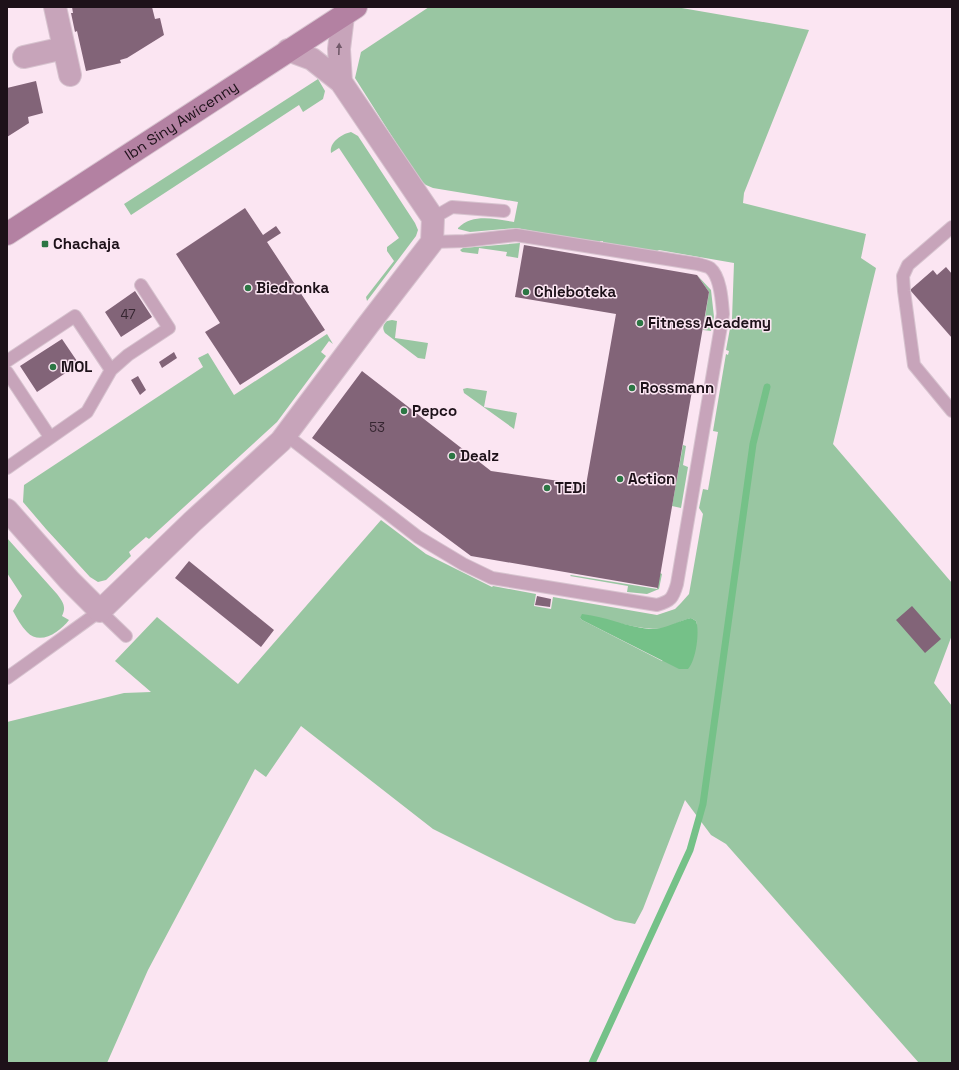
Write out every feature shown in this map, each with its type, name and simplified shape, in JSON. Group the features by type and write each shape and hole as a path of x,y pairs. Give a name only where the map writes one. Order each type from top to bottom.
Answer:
{"street":[{"path":"55,7 70,74"},
{"path":"341,82 339,49 349,11"},
{"name":"Ibn Siny Awicenny","path":"7,234 349,11"},
{"path":"24,57 64,48"},
{"path":"7,510 69,580 100,611 192,522 286,435 432,242 433,218 341,82 312,59 288,50"}],"lane":[{"path":"433,218 452,207 504,211"},
{"path":"952,227 908,265 903,276 914,365 952,411"},
{"path":"286,435 418,537 463,564 492,578 657,605 668,602 673,595 677,584 722,314 722,298 715,276 710,268 698,264 516,235 464,241 432,242"},
{"path":"7,468 87,412 111,370 128,355 169,328 141,285"},
{"path":"7,361 75,316 111,370"},
{"path":"7,372 50,438"},
{"path":"7,678 100,611 126,636"}],"shaded area":[{"path":"429,7 676,7 809,30 744,193 743,203 866,234 861,258 876,268 833,444 952,583 952,635 934,683 952,706 952,1063 919,1063 726,844 711,835 685,800 643,909 635,924 615,920 433,829 301,726 266,777 255,769 148,970 107,1063 7,1063 7,722 124,693 151,692 115,661 157,617 238,684 381,520 426,554 492,587 536,594 534,606 551,609 553,597 657,615 675,609 689,594 703,514 699,508 703,489 708,490 718,432 713,431 726,354 728,355 729,351 726,350 731,323 733,320 734,263 659,250 655,252 603,243 603,241 600,241 599,243 516,228 470,232 458,229 470,220 484,218 514,222 518,202 433,188 426,185 419,179 355,78 361,52","holes":["586,615 626,625 658,629 665,628 691,618 696,621 697,624 662,661 580,618"]},
{"path":"318,79 325,91 323,99 303,112 299,105 131,215 124,204"},
{"path":"351,132 358,136 415,223 418,230 416,236 367,301 366,297 394,261 387,251 387,247 399,238 339,148 331,153 334,142 340,137"},
{"path":"520,243 518,258 506,256 507,252 479,248 478,254 462,252 460,250 463,248"},
{"path":"697,275 711,290 714,317 711,331 703,330 709,292"},
{"path":"387,321 397,321 395,338 428,343 425,359 418,358 385,333 383,330 384,325"},
{"path":"327,334 333,344 329,341 321,352 326,356 277,422 149,539 146,537 129,552 131,556 106,580 98,582 90,577 23,502 24,485 203,367 198,358 208,353 234,395"},
{"path":"467,388 487,391 484,407 517,413 514,429 464,393 463,389"},
{"path":"683,445 686,446 683,465 688,467 681,508 672,506"},
{"path":"7,538 61,599 64,606 62,616 69,620 65,625 50,636 38,638 32,636 19,622 13,611 22,596 7,573"},
{"path":"660,573 662,574 659,589 647,594 627,592 628,586 570,576 657,589"},
{"path":"582,614 649,629 666,627 691,618 696,621 698,632 695,653 691,665 688,669 679,669 582,620 580,618"}],"building":[{"path":"72,7 152,7 155,19 160,18 164,35 127,58 120,60 121,63 86,71 77,31 75,32 71,13 73,13"},
{"path":"36,81 43,113 28,117 29,123 7,137 7,88"},
{"name":"Biedronka","path":"245,208 263,235 276,226 281,233 267,242 325,330 240,385 205,332 220,323 176,254"},
{"path":"524,245 697,275 709,292 658,588 471,556 312,438 362,371 491,471 586,485 616,314 515,297"},
{"path":"946,267 952,274 952,338 910,290 933,270 937,275"},
{"path":"135,291 152,317 121,337 105,312"},
{"path":"62,339 79,364 37,392 20,366"},
{"path":"174,352 177,358 162,368 159,362"},
{"path":"138,376 146,390 140,395 131,380"},
{"path":"189,561 274,630 261,647 175,578"},
{"path":"537,596 551,599 550,607 535,605"},
{"path":"912,606 941,639 925,653 896,620"}],"waterway":[{"path":"592,1063 690,850 703,804 753,444 767,387"}],"place":[{"name":"Chachaja","path":"45,244"},
{"name":"Biedronka","path":"248,288"},
{"name":"Chleboteka","path":"526,292"},
{"name":"Fitness Academy","path":"640,323"},
{"name":"MOL","path":"53,367"},
{"name":"Rossmann","path":"632,388"},
{"name":"Pepco","path":"404,411"},
{"name":"Dealz","path":"452,456"},
{"name":"Action","path":"620,479"},
{"name":"TEDi","path":"547,488"}]}
